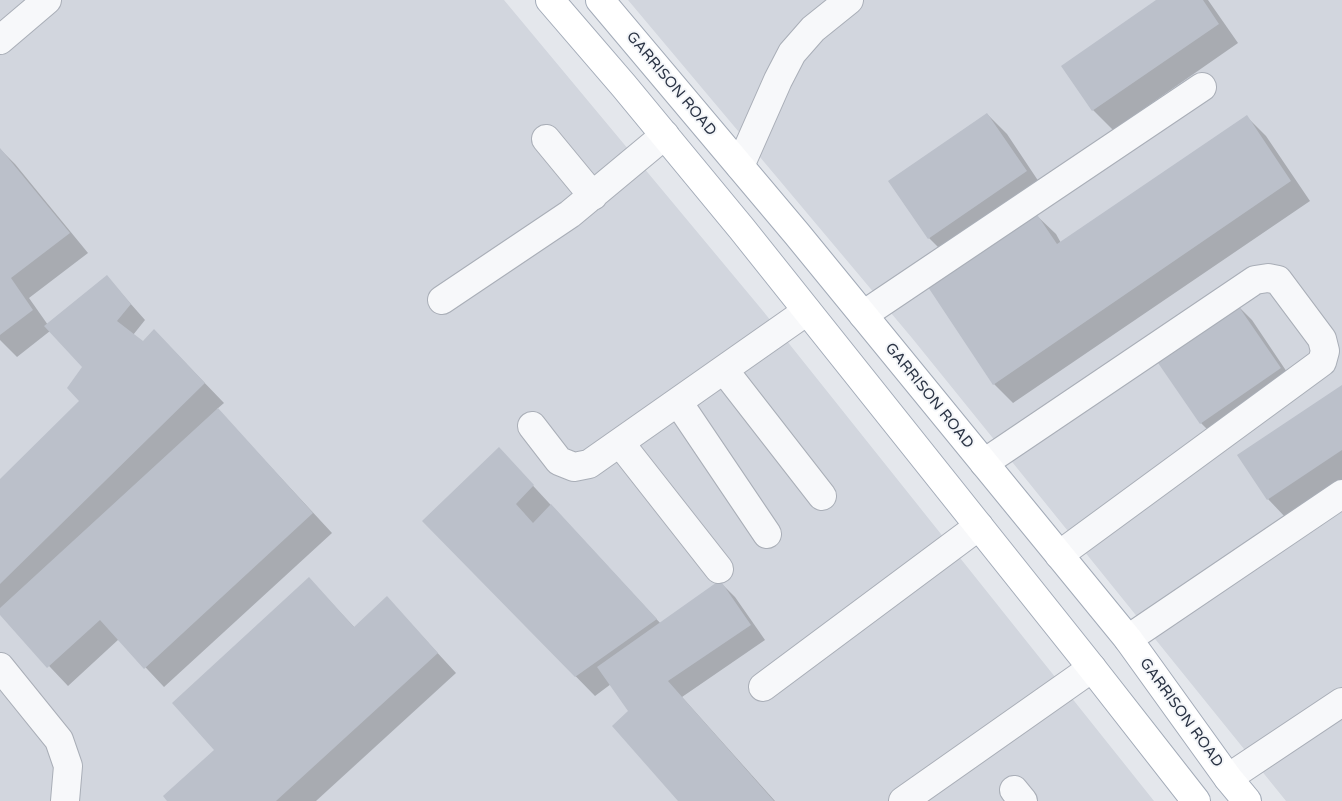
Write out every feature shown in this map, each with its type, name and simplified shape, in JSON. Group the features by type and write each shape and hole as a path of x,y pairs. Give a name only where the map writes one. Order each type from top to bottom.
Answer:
{"main road":[{"path":"550,0 665,135 807,310 1195,800"},
{"name":"GARRISON ROAD","path":"600,0 740,166 1128,639 1228,778 1247,801"}],"street":[{"path":"0,40 47,0"},
{"path":"740,166 792,53 814,29 849,0"},
{"path":"863,315 1202,87"},
{"path":"442,300 570,214 665,135"},
{"path":"546,139 593,196"},
{"path":"984,463 1255,280 1268,278 1278,280 1322,340 1325,351 1322,362 1059,555"},
{"path":"532,426 559,461 574,468 589,464 807,310"},
{"path":"724,370 822,496"},
{"path":"678,402 767,534"},
{"path":"620,443 719,569"},
{"path":"1128,639 1342,494"},
{"path":"763,687 979,526"},
{"path":"0,667 59,740 68,766 65,801"},
{"path":"903,801 1092,668"},
{"path":"1228,778 1342,702"}],"shaded area":[{"path":"0,0 504,0 763,311 1154,801 0,801"},
{"path":"628,0 1342,0 1342,801 1286,801 912,338"}],"building":[{"path":"1156,0 1203,0 1219,24 1092,111 1061,66"},
{"path":"987,113 1027,171 928,239 888,181"},
{"path":"1247,115 1291,181 993,385 928,287 1036,213 1057,244"},
{"path":"0,148 70,233 11,278 33,310 0,335"},
{"path":"107,275 131,304 117,321 143,341 154,329 205,383 0,584 0,479 79,401 67,388 82,367 44,326"},
{"path":"1237,304 1281,368 1200,424 1156,360"},
{"path":"1342,385 1342,450 1267,500 1237,455"},
{"path":"218,408 313,513 144,669 100,620 47,668 0,615 0,608"},
{"path":"499,447 534,485 516,504 533,523 551,504 657,619 575,677 422,521"},
{"path":"309,577 354,627 387,596 438,653 276,801 167,801 163,796 214,750 172,703"},
{"path":"720,580 751,625 668,681 774,801 678,801 612,726 628,711 597,667"}]}
